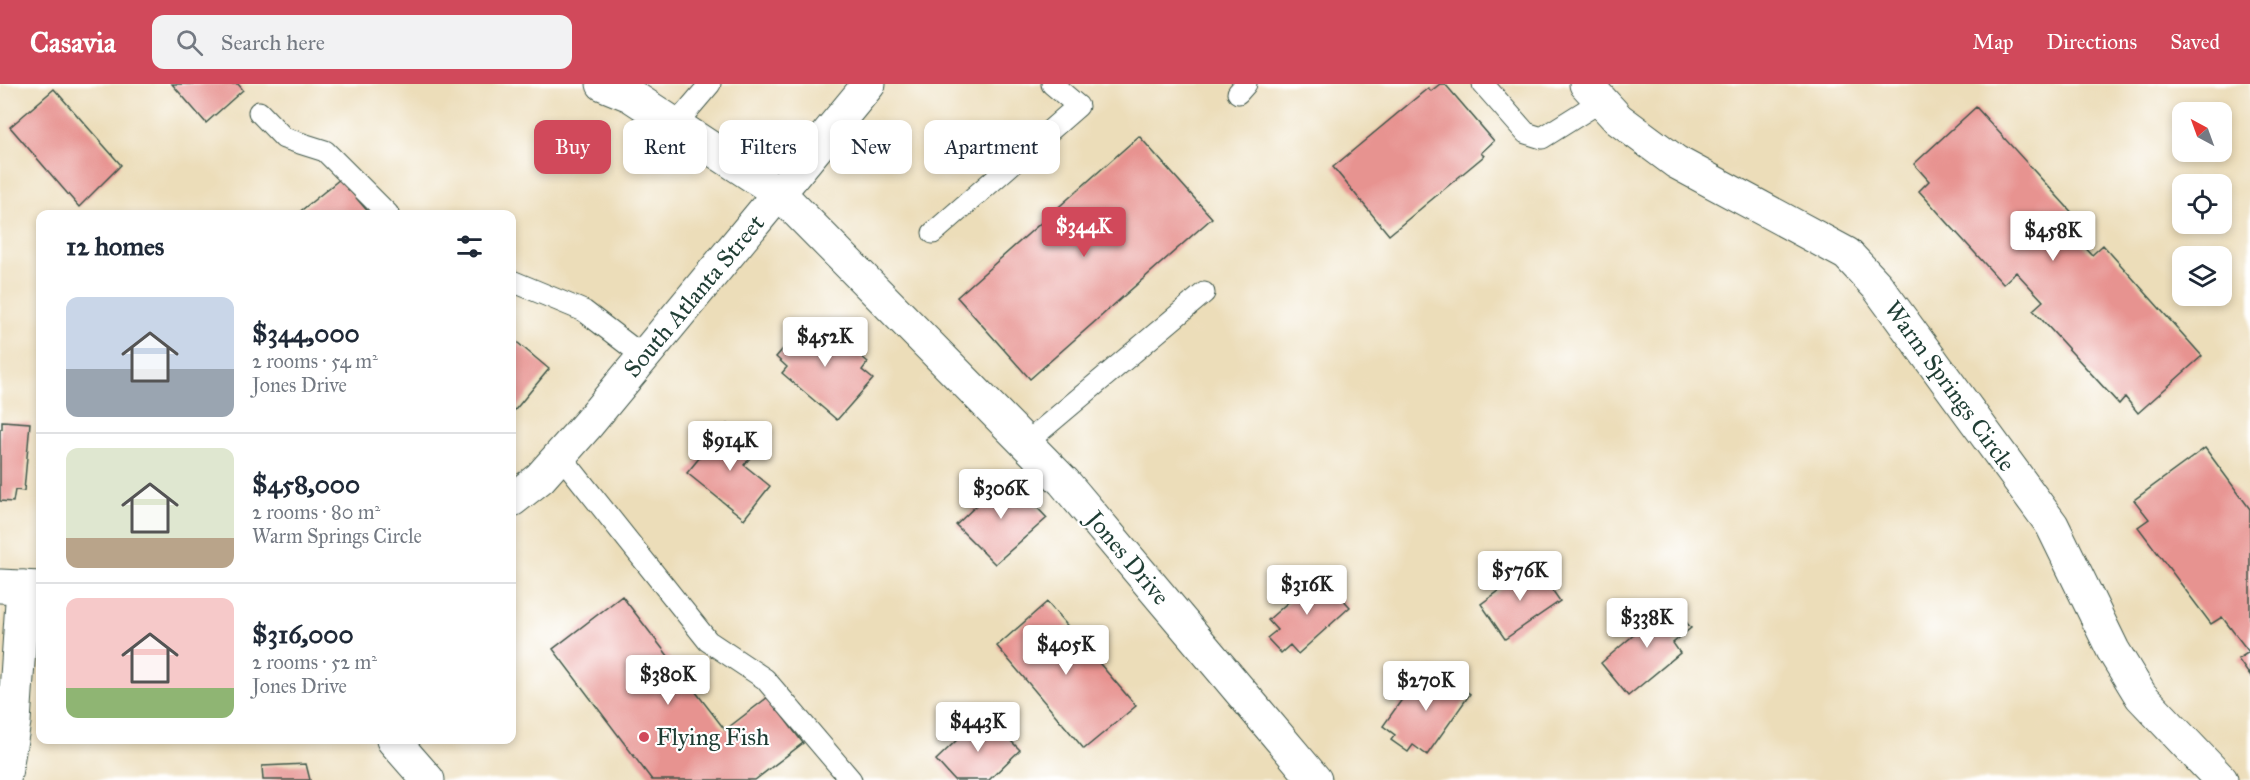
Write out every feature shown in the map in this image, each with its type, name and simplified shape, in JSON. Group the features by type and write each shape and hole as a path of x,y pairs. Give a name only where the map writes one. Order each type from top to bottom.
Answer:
{"street":[{"name":"Jones Drive","path":"603,84 630,95 670,120"},
{"name":"South Atlanta Street","path":"516,497 540,477 644,357 869,84"},
{"name":"Warm Springs Circle","path":"1593,92 1618,119 1676,162 1847,254 1877,286 2052,525 2113,650 2141,696 2221,780"},
{"name":"Jones Drive","path":"707,145 779,193 1064,482 1314,780"},
{"path":"4,780 14,722 21,587"},
{"path":"397,744 428,780"}],"lane":[{"path":"679,120 710,84"},
{"path":"933,233 1078,106 1052,84"},
{"path":"1483,84 1526,133 1542,138 1593,92"},
{"path":"259,112 284,138 325,151 384,210"},
{"path":"516,283 584,311 644,357"},
{"path":"1026,443 1204,293"},
{"path":"560,455 708,641 765,679 851,780"}],"building":[{"path":"172,84 238,84 243,90 206,123"},
{"path":"1440,84 1445,84 1494,141 1481,153 1484,156 1389,235 1333,167 1428,88 1431,91"},
{"path":"54,89 121,165 79,207 10,127"},
{"path":"1976,107 2076,217 2065,226 2092,255 2103,245 2202,356 2138,413 2125,397 2119,404 2033,310 2043,301 2016,272 2003,284 1919,191 1929,181 1914,164"},
{"path":"1139,136 1212,218 1030,379 957,297"},
{"path":"340,179 367,210 302,210"},
{"path":"807,321 818,330 823,324 868,362 862,370 873,379 837,420 782,373 787,367 776,357"},
{"path":"516,341 549,369 516,409"},
{"path":"2,421 30,423 24,491 15,490 13,502 0,501"},
{"path":"727,424 758,448 744,465 770,486 744,519 687,473"},
{"path":"2205,448 2250,509 2250,676 2238,659 2249,652 2222,617 2211,624 2138,527 2149,519 2134,500"},
{"path":"1007,476 1047,518 995,564 956,525"},
{"path":"1535,565 1560,601 1505,639 1481,604"},
{"path":"1320,574 1350,607 1298,654 1290,645 1281,653 1267,638 1277,630 1268,620"},
{"path":"622,596 725,730 768,697 803,743 755,780 652,780 553,649"},
{"path":"1667,599 1691,628 1673,643 1680,653 1628,696 1601,663 1657,615 1653,610"},
{"path":"1047,602 1136,706 1084,749 997,646"},
{"path":"1433,667 1470,694 1427,755 1413,745 1408,752 1391,740 1395,735 1383,726 1415,681 1421,685"},
{"path":"984,714 1020,750 989,780 954,780 936,760"},
{"path":"306,764 310,780 263,780 262,766"}],"place":[{"name":"Flying Fish","path":"644,737"}]}
